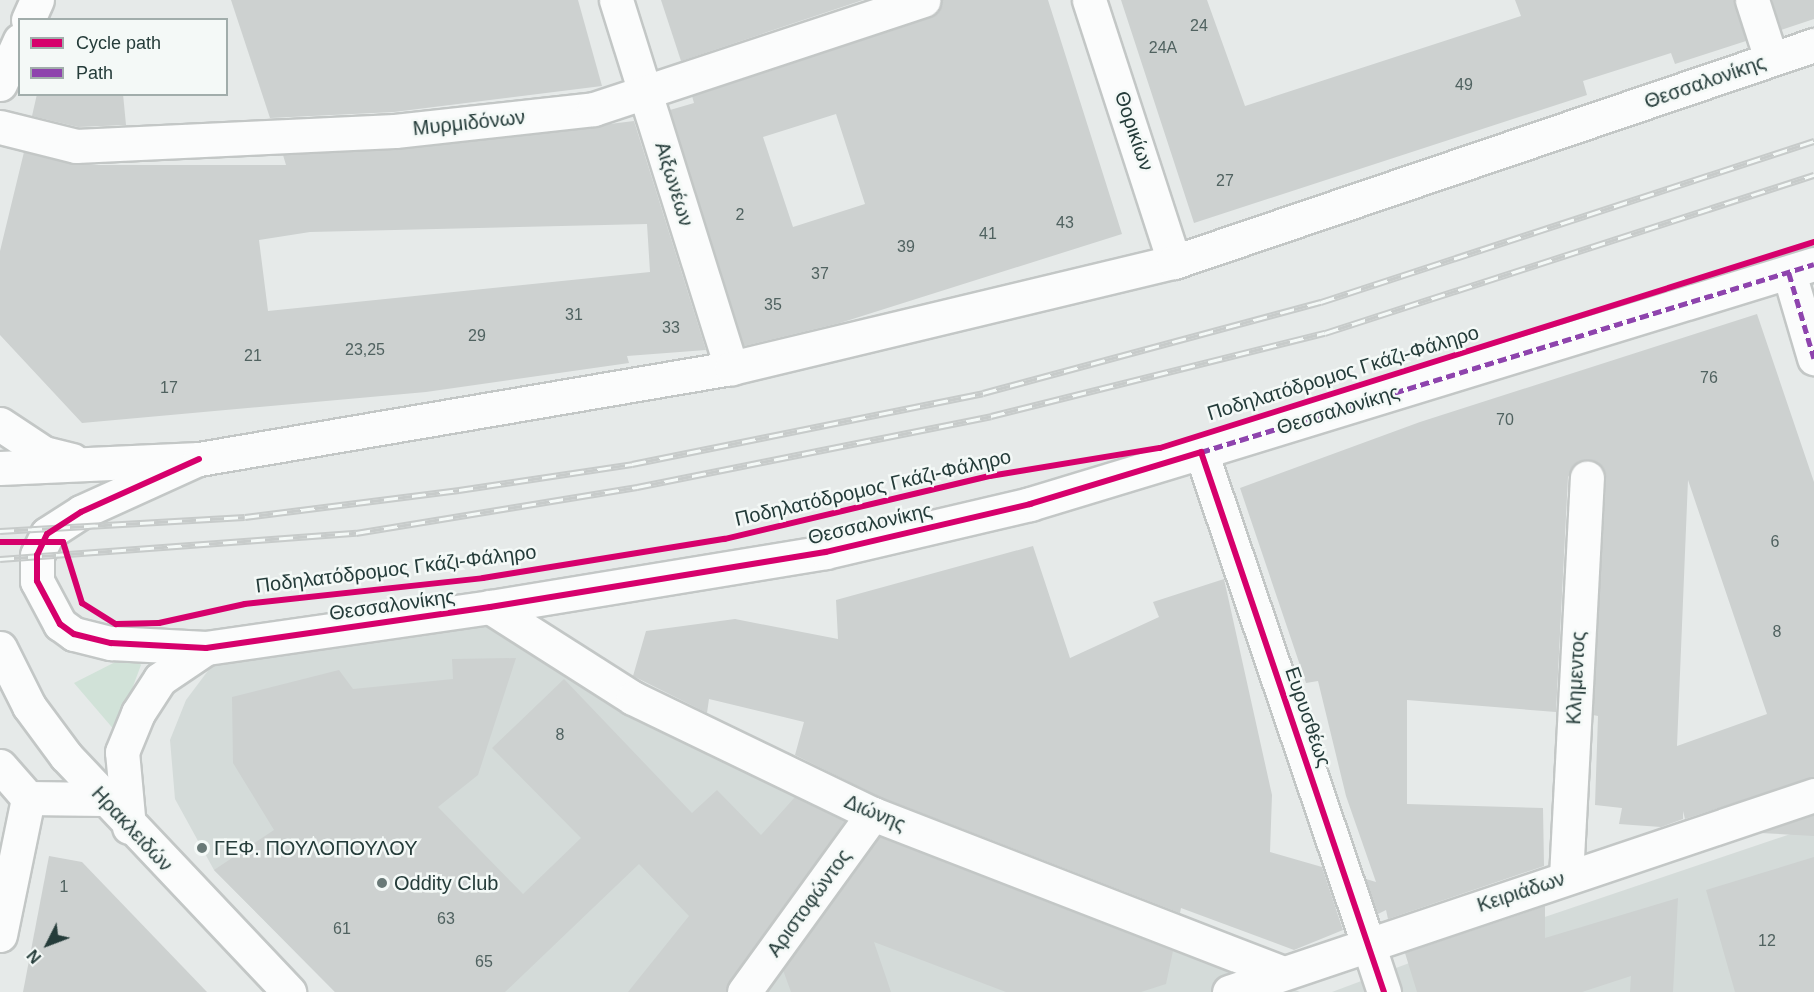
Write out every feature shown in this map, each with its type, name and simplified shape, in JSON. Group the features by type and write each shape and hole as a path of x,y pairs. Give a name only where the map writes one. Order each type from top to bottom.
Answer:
{"street":[{"path":"29,18 37,0"},
{"name":"Αιξωνέων","path":"616,0 731,368"},
{"name":"Μυρμιδόνων","path":"0,127 76,146 364,133 594,109 923,0"},
{"name":"Θορικίων","path":"1089,0 1174,262"},
{"path":"1752,0 1771,59"},
{"path":"0,84 18,44"},
{"name":"Θεσσαλονίκης","path":"0,468 199,459 731,368 1174,262 1814,45"},
{"path":"1801,268 1814,358"},
{"name":"Θεσσαλονίκης","path":"199,459 64,521 41,544 37,581 51,612 74,634 111,643 206,648 490,607 826,552 1030,504 1801,268"},
{"path":"0,424 44,453 91,465"},
{"name":"Ευρυσθέως","path":"1201,452 1384,992"},
{"name":"Κλημεντος","path":"1566,878 1587,478"},
{"name":"Διώνης","path":"490,607 633,698 873,814 1282,973"},
{"name":"Ηρακλειδών","path":"0,648 29,706 103,799 289,992"},
{"path":"129,827 122,752 138,713 160,679 206,648"},
{"path":"0,766 28,798 103,799"},
{"name":"Κειριάδων","path":"1229,992 1814,795"},
{"path":"0,935 28,798"},
{"name":"Αριστοφώντος","path":"744,992 873,814"}],"shaded area":[{"path":"488,622 598,696 1300,992 335,992 214,870 175,799 170,740 186,700 216,660"},
{"path":"1814,826 1814,992 1332,992 1420,959"}],"green space":[{"path":"133,653 141,665 116,732 74,683"}],"building":[{"path":"231,0 578,0 602,86 394,112 270,118"},
{"path":"661,0 863,0 681,61"},
{"path":"941,0 1048,0 1122,234 840,323 744,346 670,110 694,103 692,96 929,18","holes":["836,114 865,204 793,227 763,137"]},
{"path":"1121,0 1207,0 1245,106 1521,16 1515,0 1734,0 1746,41 1675,64 1671,53 1583,81 1587,95 1194,223"},
{"path":"1772,0 1814,0 1814,19 1781,30"},
{"path":"37,96 123,96 126,125 78,127 32,116"},
{"path":"634,121 706,350 627,356 629,363 426,392 82,423 0,335 0,251 24,152 77,165 286,165 283,155 397,150","holes":["647,224 650,272 268,311 259,240 310,232"]},
{"path":"1757,314 1814,482 1814,777 1685,819 1683,811 1683,819 1661,827 1619,824 1622,808 1595,805 1598,716 1593,715 1606,479 1598,463 1579,461 1568,477 1556,712 1407,700 1407,804 1543,808 1544,866 1388,919 1386,910 1378,914 1366,879 1376,882 1346,796 1318,681 1306,683 1240,488 1420,422","holes":["1688,480 1767,714 1677,746"]},
{"path":"1033,546 1070,658 1159,617 1153,602 1224,579 1272,795 1270,852 1322,867 1343,930 1294,950 1181,908 1180,913 880,797 795,755 804,722 709,699 707,713 633,676 646,631 735,619 838,639 836,600"},
{"path":"516,658 478,775 438,807 523,894 581,838 492,748 564,679 692,813 717,790 761,835 795,797 845,821 726,992 628,992 689,916 639,864 505,992 335,992 214,870 274,830 233,763 232,697 339,670 353,689 453,679 452,659"},
{"path":"1814,815 1814,836 1760,833"},
{"path":"880,837 1173,951 1166,984 1141,992 1006,992 874,942 891,992 791,992 783,970"},
{"path":"49,856 82,862 207,992 23,992"},
{"path":"1814,857 1814,992 1735,992 1706,890"},
{"path":"1678,898 1673,992 1630,992 1631,976 1582,992 1417,992 1405,953 1545,906 1545,938"}],"railway":[{"path":"0,531 245,517 459,490 632,464 983,393 1321,302 1814,141"},
{"path":"0,559 356,533 637,487 991,416 1325,333 1814,175"}],"marked path":[{"path":"1201,452 1814,264"},
{"path":"1789,273 1814,358"}],"cycle path":[{"name":"Ποδηλατόδρομος Γκάζι-Φάληρο","path":"0,542 63,542 82,603 116,624 159,623 245,604 483,578 725,539 990,476 1160,448 1814,242"},
{"path":"199,459 81,512 47,534 37,555 37,581 60,624 74,634 111,643 206,648 490,607 826,552 1030,504 1201,452 1384,992"}],"place":[{"name":"ΓΕΦ. ΠΟΥΛΟΠΟΥΛΟΥ","path":"202,848"},
{"name":"Oddity Club","path":"382,883"}]}
